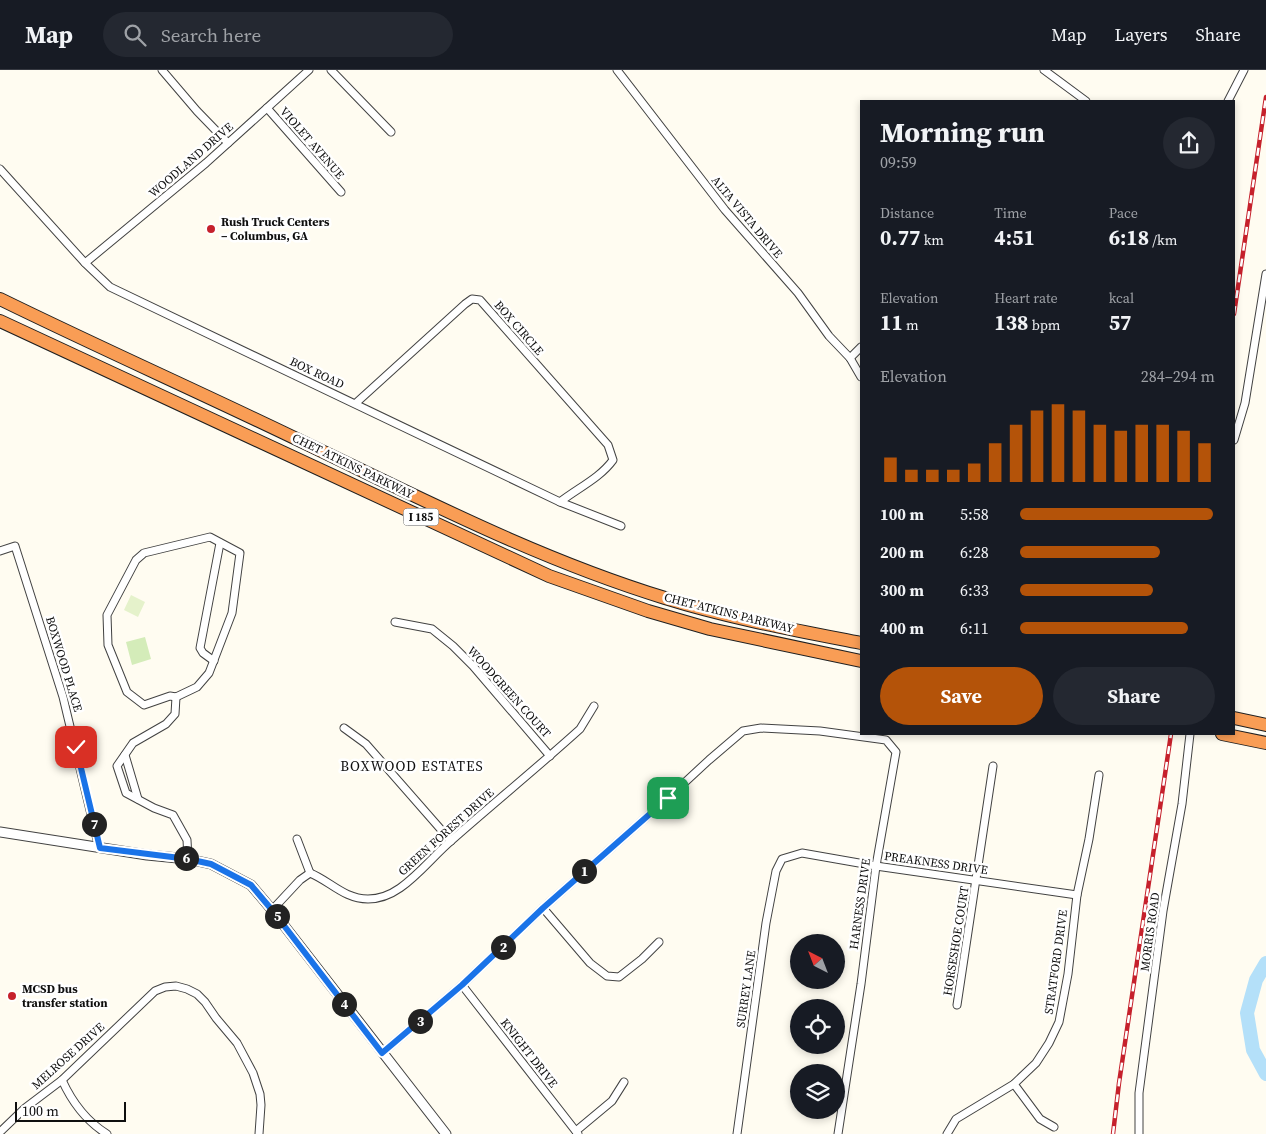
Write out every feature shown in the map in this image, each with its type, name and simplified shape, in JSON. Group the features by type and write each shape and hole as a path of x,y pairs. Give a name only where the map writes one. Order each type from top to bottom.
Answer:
{"highway":[{"name":"CHET ATKINS PARKWAY","path":"4,300 448,511 592,574 706,610 759,623 860,643"},
{"name":"CHET ATKINS PARKWAY","path":"0,321 549,576 648,611 710,629 860,661"},
{"path":"1235,718 1266,725"},
{"path":"1226,735 1266,743"}],"street":[{"path":"162,70 228,143"},
{"name":"WOODLAND DRIVE","path":"85,263 153,208 309,70"},
{"path":"331,70 391,132"},
{"name":"ALTA VISTA DRIVE","path":"617,70 725,210 798,293 829,336 850,358 860,375"},
{"path":"1044,70 1085,100"},
{"path":"1229,100 1244,70"},
{"name":"VIOLET AVENUE","path":"267,108 341,192"},
{"name":"BOX ROAD","path":"0,169 85,263 110,287 122,294 356,403 560,502 621,526"},
{"path":"1235,437 1245,403 1266,274"},
{"name":"BOX CIRCLE","path":"356,403 452,315 472,299 480,300 608,445 613,460 606,469 560,502"},
{"path":"850,358 860,348"},
{"path":"210,537 240,553 232,614 214,661 209,674 197,688 176,697 170,696 144,705 127,692 108,645 107,615 136,560 144,553 210,537"},
{"path":"214,661 203,653 200,648 220,543"},
{"name":"BOXWOOD PLACE","path":"0,551 15,546 63,697 100,848"},
{"name":"WOODGREEN COURT","path":"395,622 432,629 446,640 473,666 550,756"},
{"path":"176,697 176,714 166,724 134,743 118,766 126,793 173,815 187,840 188,859"},
{"name":"GREEN FOREST DRIVE","path":"310,872 346,895 357,898 379,898 399,889 416,876 451,841 580,730 594,706"},
{"path":"344,728 366,744 451,841"},
{"name":"HARNESS DRIVE","path":"543,908 743,731 761,728 820,731 886,740 896,752 876,866 861,984 838,1134"},
{"name":"MORRIS ROAD","path":"1138,1134 1139,1093 1163,911 1182,804 1190,735"},
{"path":"125,755 138,799"},
{"name":"HORSESHOE COURT","path":"957,1005 993,766"},
{"path":"121,778 130,775"},
{"name":"STRATFORD DRIVE","path":"947,1134 956,1119 1014,1084 1036,1063 1050,1043 1059,1022 1068,974 1077,895 1089,839 1099,775"},
{"path":"0,832 100,848 188,859 211,864 251,885 446,1134"},
{"path":"272,910 310,872 297,839"},
{"name":"PREAKNESS DRIVE","path":"792,856 802,853 876,866 1077,895"},
{"name":"SURREY LANE","path":"737,1134 766,923 776,871 782,859 792,856"},
{"path":"382,1053 462,985 543,908 590,963 607,976 619,977 642,959 659,942"},
{"name":"KNIGHT DRIVE","path":"462,985 577,1133"},
{"name":"MELROSE DRIVE","path":"0,1132 25,1108 62,1080 155,991 165,987 182,988 197,994 234,1039 248,1063 260,1094 259,1134"},
{"path":"62,1080 70,1099 85,1116 107,1134"},
{"path":"577,1133 612,1101 624,1082"},
{"path":"1014,1084 1040,1119 1054,1127"}],"green space":[{"path":"131,595 145,602 138,617 124,610"},
{"path":"145,637 151,659 132,665 126,642"}],"waterway":[{"path":"1266,963 1256,980 1247,1013 1253,1050 1266,1074"}],"railway":[{"path":"1235,307 1266,97"},
{"path":"1113,1134 1171,735"}],"place":[{"name":"Rush Truck Centers – Columbus, GA","path":"211,229"},
{"name":"MCSD bus transfer station","path":"12,996"}],"district":[{"name":"BOXWOOD ESTATES","path":"412,766"}],"route":[{"path":"76,747 100,848 188,859 211,864 251,885 382,1053 462,985 543,908 668,798"}]}
